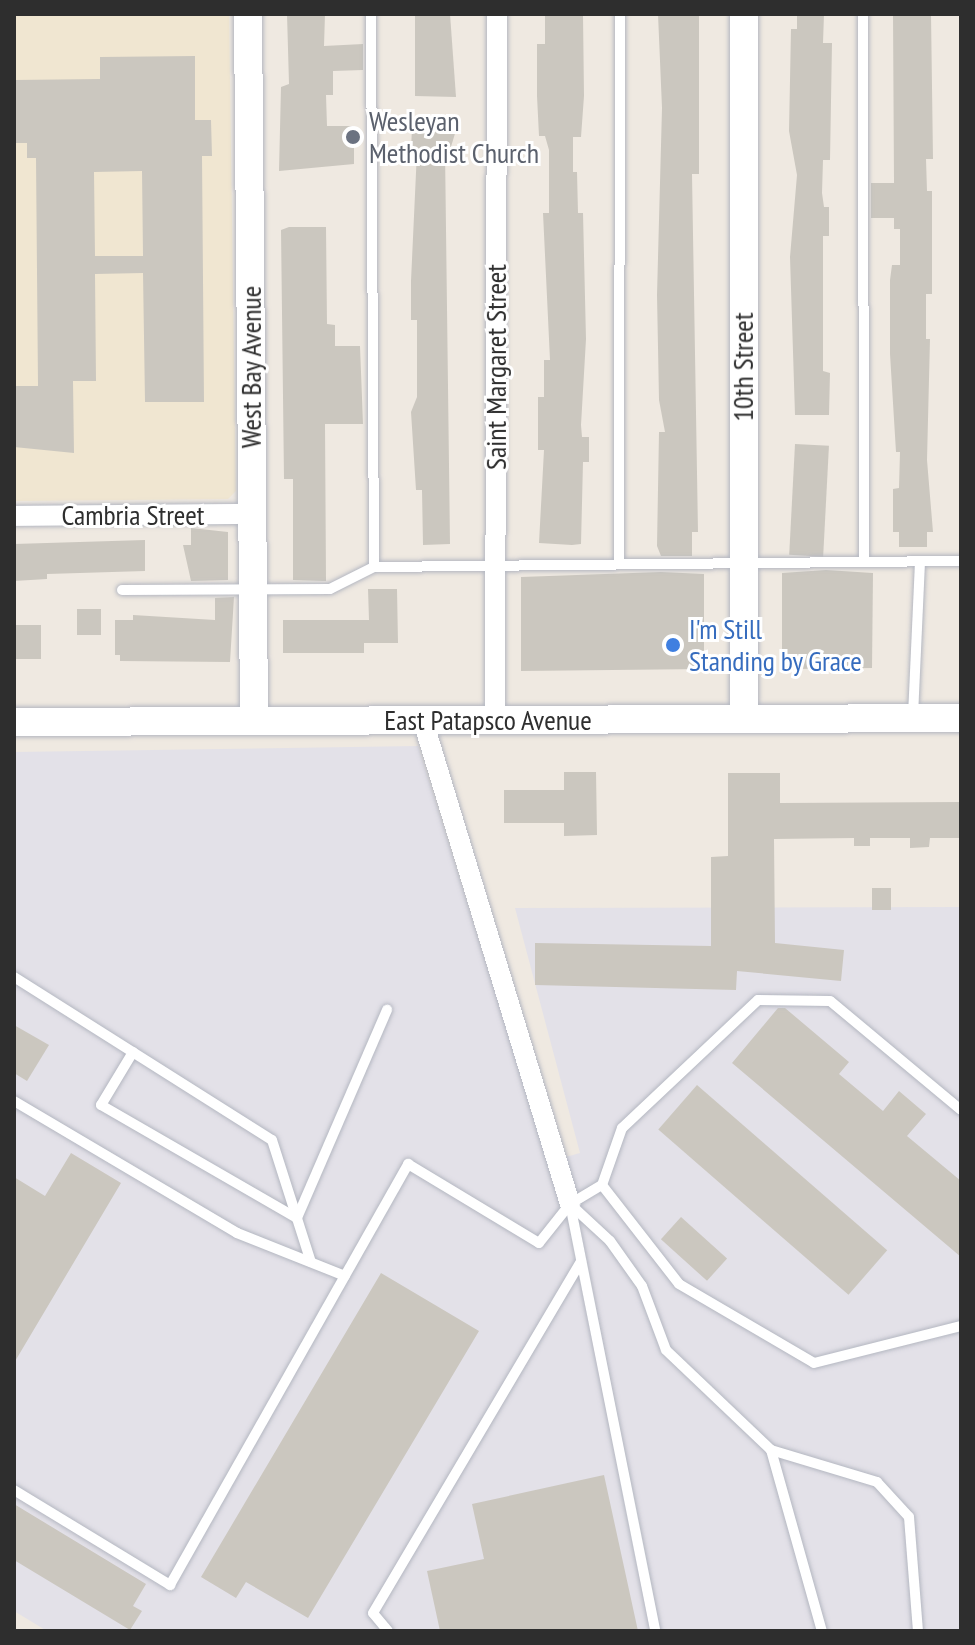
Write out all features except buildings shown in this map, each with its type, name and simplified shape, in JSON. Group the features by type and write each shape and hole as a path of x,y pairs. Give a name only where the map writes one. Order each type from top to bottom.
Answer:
{"street":[{"name":"West Bay Avenue","path":"248,14 254,721"},
{"name":"Saint Margaret Street","path":"495,720 497,14"},
{"name":"10th Street","path":"744,14 744,719"},
{"name":"Cambria Street","path":"14,516 252,514"},
{"name":"East Patapsco Avenue","path":"14,722 961,718"},
{"path":"423,721 570,1204"}],"lane":[{"path":"371,14 374,567"},
{"path":"619,564 620,14"},
{"path":"863,14 864,562"},
{"path":"122,590 330,589 374,567 961,561"},
{"path":"913,718 920,562"},
{"path":"14,977 272,1140 311,1262"},
{"path":"14,1490 170,1585 408,1164 539,1243 570,1204 602,1185 622,1128 758,1000 830,1001 961,1110"},
{"path":"297,1218 387,1010"},
{"path":"133,1052 101,1105 297,1218"},
{"path":"14,1101 237,1233 345,1276"},
{"path":"602,1185 679,1284 814,1363 961,1326"},
{"path":"570,1204 655,1631"},
{"path":"570,1204 610,1241 642,1286 666,1350 771,1450 877,1482 909,1517 918,1631"},
{"path":"388,1631 373,1613 581,1261"},
{"path":"771,1450 822,1631"}],"shaded area":[{"path":"14,14 229,14 236,491 228,499 14,501"},
{"path":"418,746 548,1162 580,1153 515,908 961,907 961,1631 47,1631 14,1611 14,752"}],"place":[{"name":"Wesleyan Methodist Church","path":"353,137"},
{"name":"I'm Still Standing by Grace","path":"673,645"}]}
